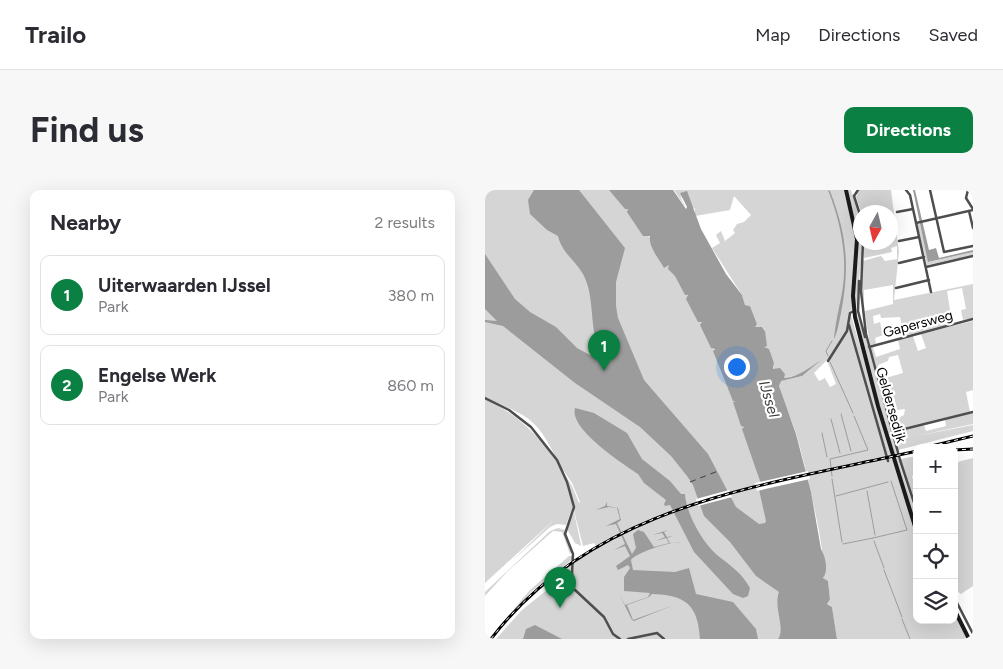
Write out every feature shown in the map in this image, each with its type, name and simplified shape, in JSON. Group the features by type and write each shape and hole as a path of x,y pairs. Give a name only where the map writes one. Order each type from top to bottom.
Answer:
{"main road":[{"name":"Geldersedijk","path":"846,190 857,239 856,311 878,406 913,520"},
{"path":"958,617 969,639"}],"street":[{"path":"857,205 854,196 858,190"},
{"path":"906,190 917,223 931,292"},
{"path":"931,190 944,252 973,246"},
{"path":"968,190 966,198 972,210 973,228"},
{"path":"898,212 913,208"},
{"path":"917,223 972,210"},
{"path":"899,241 919,237"},
{"name":"Geldersedijk","path":"863,250 862,308 867,340"},
{"path":"925,267 973,256"},
{"path":"899,263 923,257"},
{"name":"Geldersedijk","path":"861,278 856,311 867,340 892,432 913,499"},
{"path":"895,288 929,280"},
{"name":"Geldersedijk","path":"856,311 850,313 849,325 887,461"},
{"name":"Gapersweg","path":"869,347 973,319"},
{"name":"Geldersedijk","path":"828,360 849,325"},
{"path":"485,398 509,410 531,427 557,460 567,482 574,507 565,532 573,558 572,575 575,592 604,617 613,634 620,639"},
{"name":"Geldersedijk","path":"892,432 973,412"},
{"path":"958,605 973,634"},
{"path":"629,639 655,634 661,635 664,639"}],"shaded area":[{"path":"485,190 613,190 671,265 702,322 735,401 763,490 789,639 496,639 521,611 569,572 567,568 597,548 594,543 583,546 573,506 566,525 557,524 550,527 512,561 556,518 485,583 485,399 516,417 556,458 542,433 528,418 485,397","holes":["563,470 572,483 580,502 565,475 571,500"]},
{"path":"674,190 844,190 853,228 853,250 855,250 852,310 850,312 913,524 913,624 958,624 958,619 968,639 837,639 832,607 826,603 830,599 828,581 823,579 823,553 809,483 795,430 779,387 780,381 802,376 802,374 784,378 773,370 773,361 763,347 765,330 762,327 754,329 753,326 757,324 750,306 745,305 742,295 712,248 720,243 716,235 721,231 725,241 735,233 733,230 737,224 744,222 751,215 734,196 730,210 695,216 695,209 680,196 686,208","holes":["829,358 828,363 836,384 830,387 825,378 819,381 814,373"]},
{"path":"848,190 851,190 855,203 855,205 853,205 853,213"},
{"path":"859,190 891,190 893,205 859,205 856,197"},
{"path":"917,224 920,224 929,262 973,252 973,255 927,265"},
{"path":"898,244 899,252 894,300 973,284 973,319 963,320 961,310 966,309 962,288 947,291 950,310 946,311 949,324 904,336 900,317 881,318 880,314 873,316 865,313 865,311 893,304 893,285 864,290 864,307 862,287 863,261 881,256 885,261 897,259"},
{"path":"857,250 862,250 856,310 854,298"},
{"path":"864,250 892,250 892,252 864,258"},
{"path":"856,312 867,342 901,469 913,505 913,515 879,403"},
{"path":"865,313 873,316 874,324 880,322 883,335 875,338 876,344 870,345"},
{"path":"973,321 973,390 966,392 970,412 893,430 889,417 893,417 894,421 892,423 899,421 898,418 904,415 905,409 897,410 894,397 885,400 871,348 873,347 876,357 900,349 898,340 913,336 918,351 926,348 921,334","holes":["898,355 903,373 882,379 878,365 888,361 889,357"]},
{"path":"973,413 973,424 916,436 973,425 973,431 922,444 913,444 913,446 898,450 897,442 908,437 896,439 894,432 924,425 926,431 946,426 945,420"},
{"path":"913,457 913,498 900,459"},
{"path":"973,458 973,586 961,594 958,592 958,462"},
{"path":"574,512 581,546 575,543 567,529"},
{"path":"558,528 565,530 572,550 570,554 562,532 553,531 507,572 485,596 485,592 550,531"},
{"path":"569,556 572,556 573,559 532,591 489,639 529,591"}],"water":[{"name":"IJssel","path":"534,190 579,190 625,248 616,282 616,306 618,318 644,380 708,454 736,507 759,524 766,521 758,485 761,484 742,429 744,427 741,426 733,402 736,401 733,401 713,351 715,349 711,348 700,325 702,322 698,322 686,299 688,295 685,295 675,276 668,269 669,265 664,268 654,252 650,236 643,236 627,212 628,209 625,209 609,190 673,190 686,209 687,207 680,193 687,191 701,229 726,274 742,295 745,305 750,306 757,324 755,327 762,327 765,331 767,346 764,347 769,349 774,363 773,369 780,368 785,374 784,378 795,376 821,360 802,376 781,381 779,386 796,434 811,492 821,549 826,563 826,571 823,578 828,581 830,599 827,604 832,607 837,639 778,639 781,630 777,604 779,592 756,576 730,542 704,516 693,485 671,456 640,427 575,383 503,326 485,322 485,320 497,321 485,309 485,254 515,299 530,312 556,327 577,348 603,362 603,356 594,332 589,290 583,274 562,247 558,236 547,230 530,214 528,200"},
{"path":"828,190 836,207 840,222 846,266 844,296 837,333 834,339 844,280 844,254 837,215"},
{"path":"913,190 915,190 929,250 936,248 939,258 973,250 973,252 928,262"},
{"path":"575,408 594,413 627,433 642,459 670,481 681,494 685,494 688,510 701,535 711,549 743,578 750,588 748,596 743,598 733,594 694,552 670,505 665,506 666,500 644,483 638,474 609,454 588,435 580,426 575,416"},
{"path":"607,502 607,506 618,508 621,520 617,523 632,554 636,548 633,534 638,530 644,532 654,547 669,543 666,538 656,541 665,537 662,533 652,535 668,530 664,532 667,537 673,536 667,538 670,543 674,543 655,548 631,560 633,570 675,572 689,568 696,594 733,602 756,629 758,639 700,639 696,617 688,604 681,599 663,595 652,594 649,597 627,605 633,620 674,605 634,621 632,620 619,594 625,605 648,597 650,593 624,591 624,577 630,568 628,565 618,570 616,566 630,556 625,546 614,550 625,544 616,524 606,526 620,519 617,508 609,507 596,510 605,506"},
{"path":"535,625 562,639 523,639 526,629"}],"pier":[{"path":"808,471 810,479 757,491 755,483"},
{"path":"729,490 732,497 698,506 696,499"}],"waterway":[{"path":"828,356 826,351 832,341"},
{"path":"830,362 853,413"},
{"path":"841,414 851,451"},
{"path":"832,476 830,459 868,450 854,416"},
{"path":"831,419 840,453"},
{"path":"822,433 827,457"},
{"path":"832,479 842,542"},
{"path":"873,538 907,530 891,481"},
{"path":"836,496 888,482"},
{"path":"867,491 875,535"},
{"path":"843,544 873,538"},
{"path":"874,541 884,568"},
{"path":"884,570 902,617"},
{"path":"902,619 910,639"}],"ferry route":[{"path":"690,482 718,471"}],"railway":[{"path":"940,444 973,436"},
{"path":"958,450 973,449"},
{"path":"491,639 533,594 579,558 630,529 685,508 741,490 913,452"}],"place":[{"name":"Uiterwaarden IJssel","path":"604,371"},
{"name":"Engelse Werk","path":"560,608"}]}
